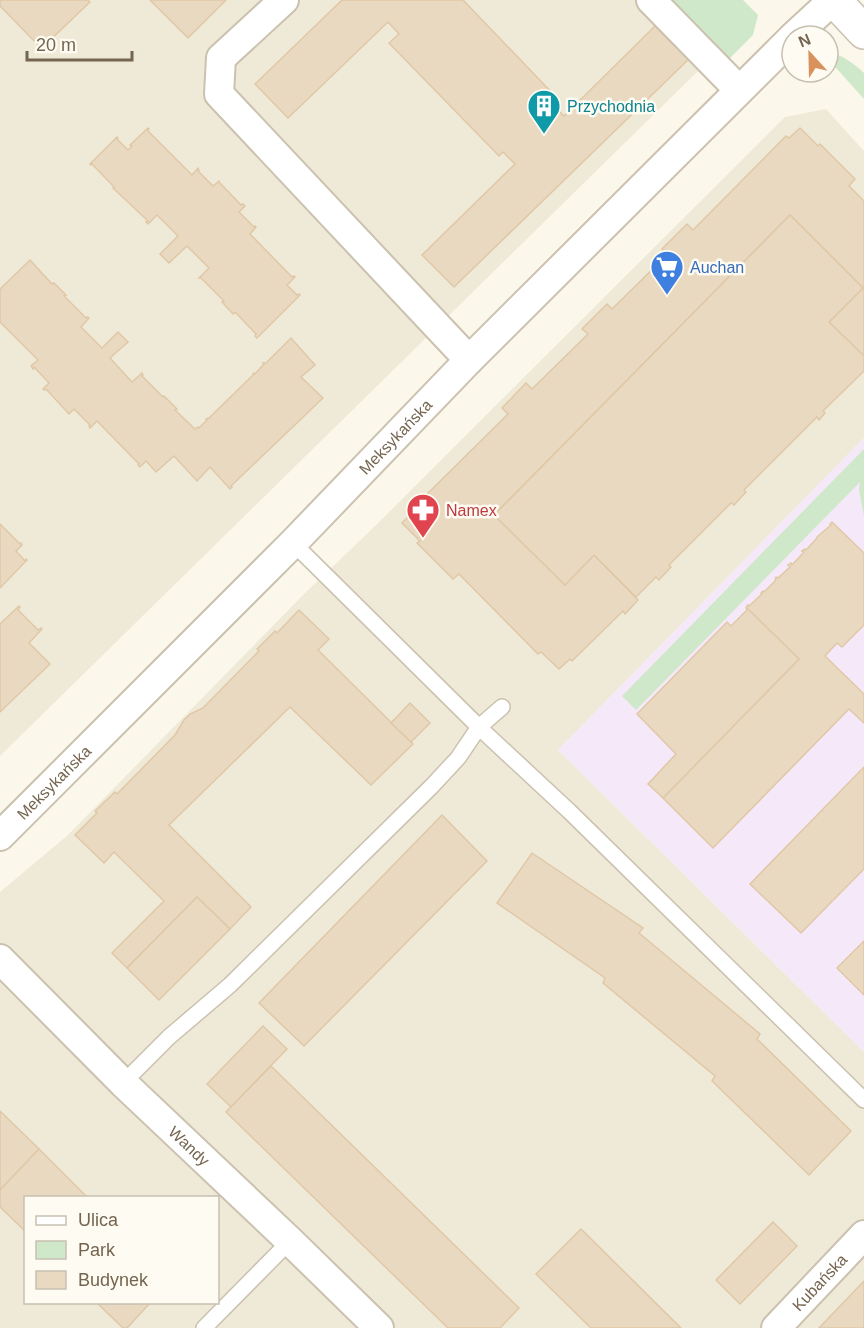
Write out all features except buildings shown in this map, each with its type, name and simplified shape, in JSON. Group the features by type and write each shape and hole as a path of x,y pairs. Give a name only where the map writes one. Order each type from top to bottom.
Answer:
{"street":[{"path":"284,0 221,58 219,94 469,360"},
{"path":"651,0 739,90"},
{"path":"833,0 864,32"},
{"name":"Meksykańska","path":"807,24 833,0"},
{"name":"Meksykańska","path":"0,836 293,543 469,360 780,50"},
{"name":"Wandy","path":"0,959 123,1083 379,1328"},
{"name":"Kubańska","path":"776,1328 864,1235"}],"lane":[{"path":"293,543 479,727 569,811 864,1100"},
{"path":"123,1083 169,1037 230,985 432,786 458,758 479,727 502,707"},
{"path":"204,1328 290,1241"}],"shaded area":[{"path":"0,0 728,0 748,22 0,756"},
{"path":"826,109 864,151 864,438 558,750 864,1052 864,1328 0,1328 0,892 68,835 305,593 785,117"},
{"path":"864,438 864,1052 558,750"}],"green space":[{"path":"671,0 743,0 758,15 753,35 725,63 667,3"},
{"path":"840,56 864,73 864,99 840,72"},
{"path":"864,449 864,516 859,490 860,482 636,710 622,696"}],"place":[{"name":"Przychodnia","path":"544,135"},
{"name":"Auchan","path":"667,296"},
{"name":"Namex","path":"423,539"}]}
